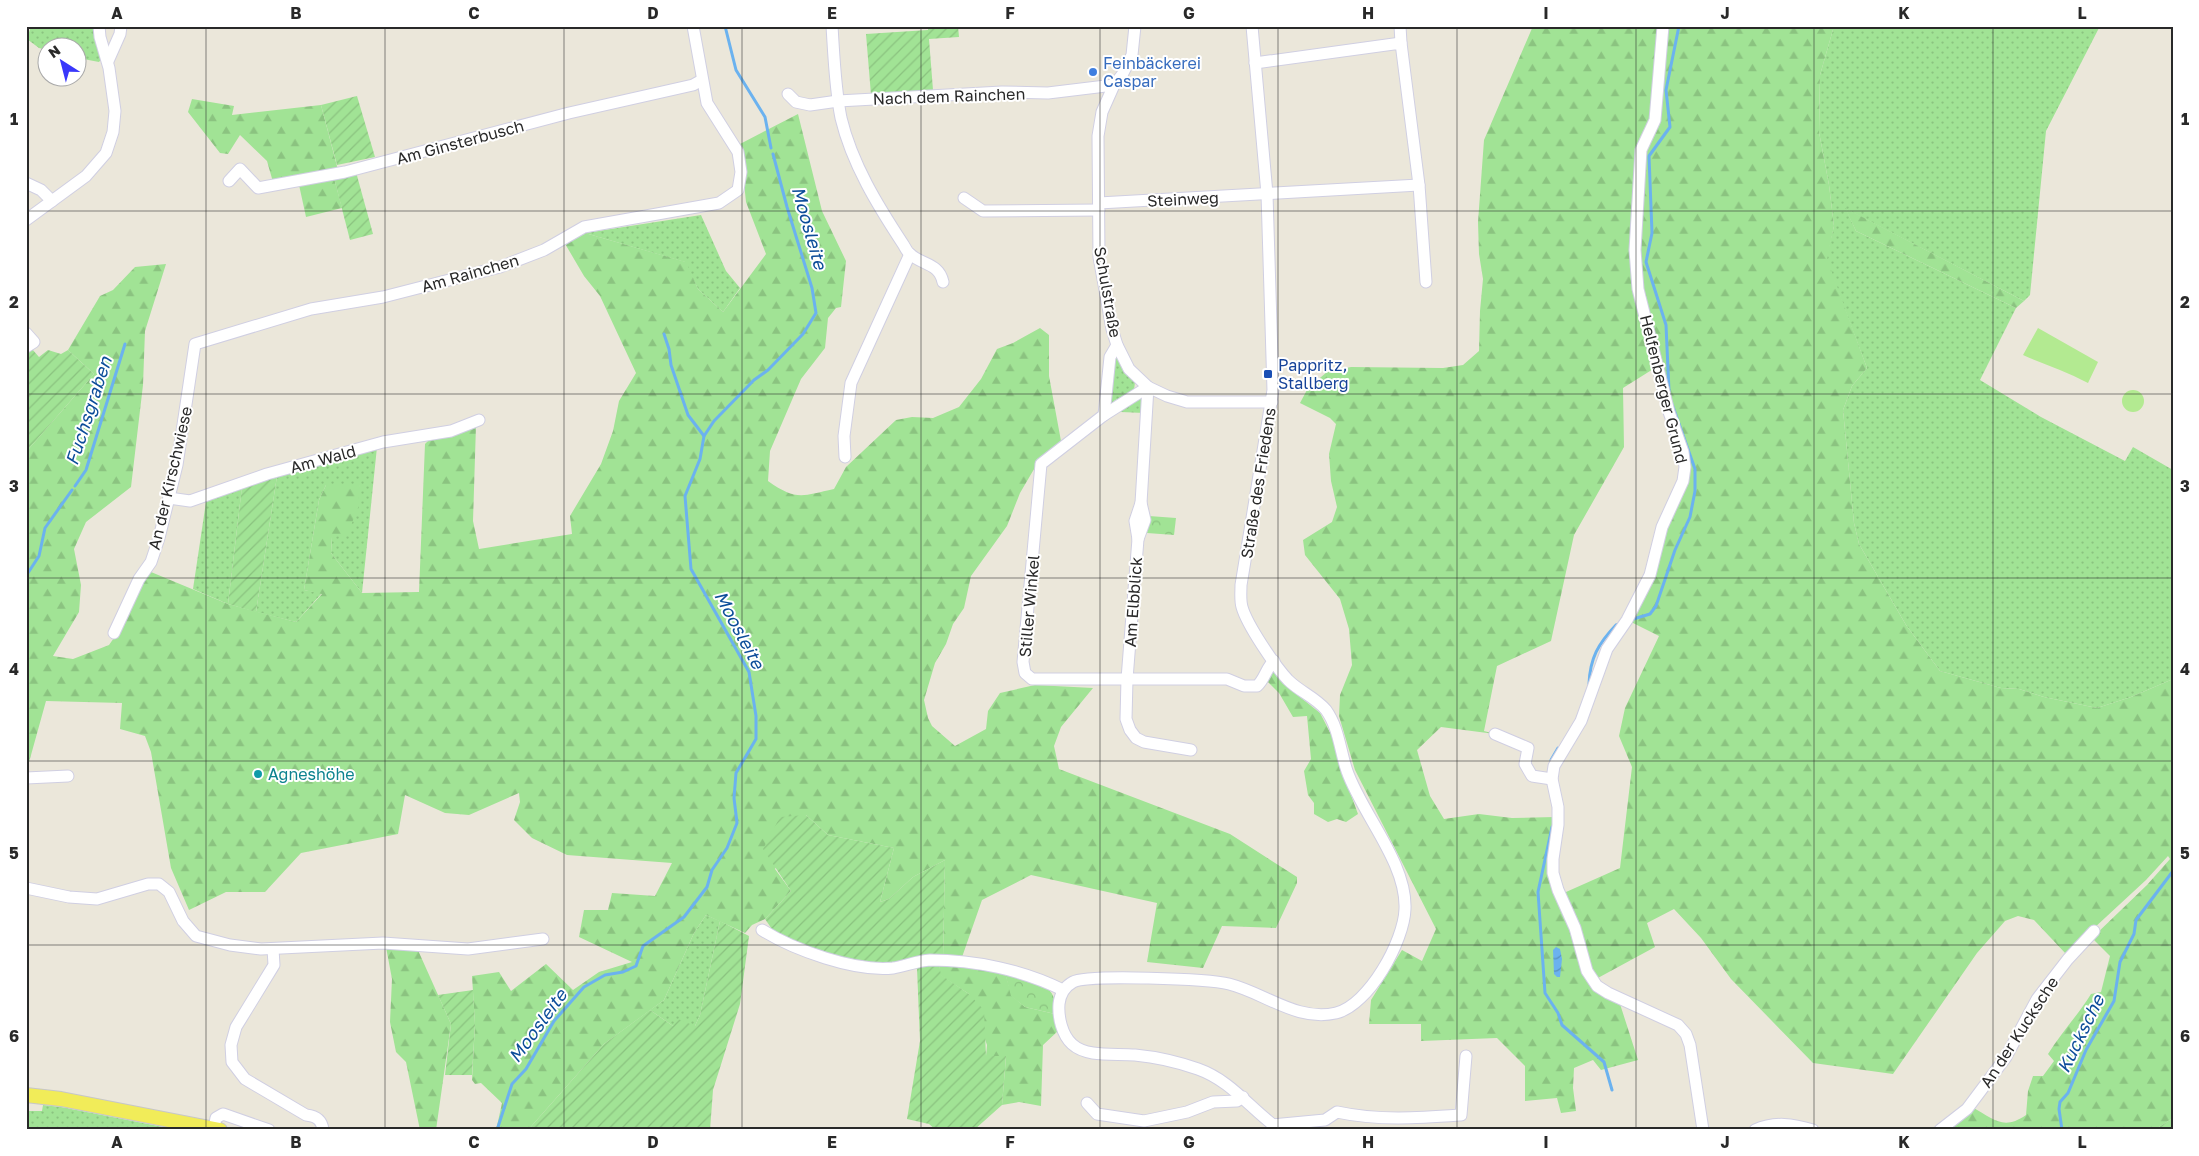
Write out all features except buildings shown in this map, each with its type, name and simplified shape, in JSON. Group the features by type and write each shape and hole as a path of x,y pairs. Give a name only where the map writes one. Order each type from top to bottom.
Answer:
{"main road":[{"path":"26,1095 61,1098 217,1129"}],"street":[{"path":"26,220 86,176 106,154 113,132 115,111 108,61 100,37 99,26"},
{"path":"108,61 120,34 121,26"},
{"path":"693,26 702,80"},
{"path":"832,26 838,101 842,120 858,164 878,206 910,254 937,269 941,273 943,282"},
{"name":"Schulstraße","path":"1134,26 1132,55 1122,75 1114,85 1102,112 1098,136 1099,256 1112,329 1117,345 1129,370 1148,387 1167,396 1187,402 1272,402"},
{"name":"Straße des Friedens","path":"1063,990 1070,983 1078,980 1098,978 1216,982 1228,984 1307,1014 1323,1015 1346,1009 1363,994 1380,972 1398,940 1403,924 1405,898 1402,884 1381,837 1347,771 1337,736 1327,712 1318,701 1289,680 1274,661 1243,609 1241,596 1272,402 1270,250 1252,26"},
{"path":"1400,26 1419,185 1426,282"},
{"name":"Helfenberger Grund","path":"1552,779 1554,766 1581,721 1607,649 1628,618 1650,574 1662,527 1683,481 1685,467 1683,452 1669,412 1638,289 1635,250 1640,150 1655,120 1663,26"},
{"path":"1255,63 1402,43"},
{"name":"Am Ginsterbusch","path":"229,181 240,169 258,188 317,178 570,113 693,85 702,80"},
{"name":"Am Rainchen","path":"195,344 311,309 383,297 500,268 544,250 584,226 719,204 738,190 741,172 738,152 706,103 702,80"},
{"name":"Nach dem Rainchen","path":"788,94 802,105 838,101 1002,92 1048,93 1114,85"},
{"path":"26,183 41,190 52,201"},
{"name":"Steinweg","path":"1099,206 1419,185"},
{"path":"964,198 983,211 1099,206"},
{"path":"845,457 844,436 851,382 910,254"},
{"name":"An der Kirschwiese","path":"114,633 140,579 151,562 169,498 185,420 195,344"},
{"path":"1104,415 1110,357 1117,345"},
{"path":"1104,415 1148,387"},
{"name":"Am Elbblick","path":"1148,387 1141,503 1145,520 1138,539 1127,679 1126,719 1130,730 1136,738 1154,745 1191,750"},
{"name":"Stiller Winkel","path":"1104,415 1041,464 1023,662 1025,673 1032,679 1127,679"},
{"name":"Am Wald","path":"169,498 190,501 268,474 383,442 451,431 478,420"},
{"path":"1127,679 1227,679 1244,686 1257,686 1263,681 1269,665 1274,661"},
{"name":"Am Elbblick","path":"1129,665 1138,668 1144,678"},
{"path":"1495,734 1528,748 1525,764 1532,776 1552,779 1558,807 1553,873 1558,890 1575,928 1587,971 1597,986 1608,993 1672,1021 1686,1034 1690,1045 1703,1130"},
{"path":"26,778 68,776"},
{"path":"26,888 69,897 97,900 148,884 158,884 169,892 183,921 196,936 230,945 273,950 383,943 468,949 542,939"},
{"path":"762,930 783,944 852,964 892,968 928,960 959,962 1020,972 1063,990 1059,1012 1063,1030 1072,1045 1088,1052 1136,1055 1198,1069 1219,1078 1276,1127 1325,1120 1337,1112 1362,1118 1406,1119 1461,1115 1466,1056"},
{"name":"An der Kucksche","path":"1940,1130 1967,1109 2006,1058 2037,999 2068,959 2094,931"},
{"path":"273,950 274,965 236,1027 232,1045 232,1062 245,1079 306,1115 316,1118 322,1123 323,1130"},
{"path":"1087,1103 1097,1114 1144,1121 1187,1112 1213,1102 1237,1101 1243,1097"},
{"path":"217,1129 216,1118 223,1114 269,1130"},
{"path":"1755,1130 1774,1124 1784,1124 1813,1130"}],"green space":[{"path":"31,26 97,26 102,58 99,62 88,60 88,38 38,38 38,47 27,39"},
{"path":"928,26 958,26 959,37 929,39 933,90 871,95 866,34 928,30"},
{"path":"1533,26 1834,26 1820,75 1819,132 1829,185 1834,226 1827,259 1867,368 1852,386 1843,410 1854,523 1859,544 1906,625 1940,671 2001,688 2019,689 2044,697 2097,708 2131,697 2173,679 2173,1118 2154,1130 1947,1130 1972,1107 1999,1122 2005,1123 2018,1120 2026,1115 2028,1091 2033,1076 2043,1076 2054,1061 2048,1054 2053,1046 2091,994 2101,992 2110,956 2092,938 2147,885 2170,859 2168,856 2146,880 2066,954 2034,920 2018,916 2005,921 1977,953 1893,1074 1813,1063 1731,979 1701,938 1674,909 1647,923 1655,947 1596,979 1620,1004 1638,1060 1601,1070 1593,1060 1574,1068 1573,1088 1576,1111 1561,1113 1557,1098 1525,1101 1525,1066 1497,1038 1421,1041 1421,1024 1369,1024 1371,1000 1402,950 1422,961 1436,929 1355,770 1339,716 1340,695 1352,665 1349,629 1340,599 1305,555 1303,540 1332,522 1337,507 1331,481 1329,454 1336,424 1330,418 1300,403 1308,388 1327,372 1351,367 1443,368 1463,365 1479,351 1483,279 1479,254 1478,222 1484,140","holes":["1658,366 1685,467 1650,575 1627,620 1659,636 1625,708 1619,736 1632,767 1620,868 1557,896 1555,817 1512,818 1479,814 1444,819 1430,796 1417,750 1441,727 1495,734 1484,731 1497,666 1551,641 1574,535 1624,447 1623,388"]},
{"path":"1834,26 2100,26 2046,131 2030,295 2024,301 1846,209 1856,231 2016,308 1980,380 2041,417 2125,461 2133,447 2173,470 2173,679 2131,697 2097,708 2044,697 2019,689 2001,688 1940,671 1906,625 1859,544 1854,523 1843,410 1852,386 1867,368 1826,259 1834,226 1829,185 1819,132 1820,75"},
{"path":"357,96 375,157 337,165 321,105"},
{"path":"192,99 234,106 232,115 321,105 338,170 273,182 267,161 240,135 228,154 220,153 188,112"},
{"path":"798,114 822,211 846,261 841,307 836,308 828,318 825,348 801,379 770,451 768,481 786,492 800,495 834,489 846,467 896,420 912,417 933,418 959,407 981,379 997,349 1013,343 1040,328 1049,335 1049,376 1061,441 1037,464 1020,493 1007,526 971,576 964,608 953,624 946,644 935,663 924,700 928,718 932,726 955,746 986,729 988,711 1000,693 1035,685 1093,688 1061,727 1054,746 1059,769 1230,834 1297,877 1297,883 1276,928 1222,926 1203,968 1147,962 1157,903 1031,875 982,900 961,960 943,958 945,860 913,877 889,899 880,902 894,848 828,835 806,815 775,869 791,891 765,919 752,925 745,933 706,915 694,933 664,1000 604,1044 528,1130 494,1130 497,1126 502,1103 481,1083 475,1084 472,1080 475,1024 472,976 499,972 511,991 546,964 573,990 599,972 632,962 579,937 584,910 608,910 612,893 655,896 672,863 567,855 532,838 514,820 520,802 519,793 469,815 445,813 405,795 398,834 301,853 265,892 226,892 189,910 171,868 151,752 145,736 120,729 122,703 46,701 26,773 26,452 94,374 68,350 100,296 113,290 135,267 166,264 145,331 143,385 131,487 86,522 74,549 81,585 79,612 53,656 73,659 109,645 144,579 151,572 228,604 296,622 322,594 304,590 319,500 326,485 360,485 358,508 347,535 332,537 331,553 362,593 419,592 425,444 429,440 476,425 473,521 479,549 572,534 570,516 601,464 613,431 619,401 636,373 600,296 584,276 564,242 585,233 686,262 698,289 723,312 766,254 746,202 740,144"},
{"path":"356,172 373,234 350,240 334,178"},
{"path":"334,178 342,208 306,217 299,185"},
{"path":"1845,208 2024,301 2016,308 1856,231"},
{"path":"701,215 726,271 740,288 723,312 698,289 685,262 585,233"},
{"path":"2038,328 2098,362 2088,383 2023,355"},
{"path":"32,349 39,357 48,350 61,354 68,350 94,374 26,452 26,353"},
{"path":"1117,354 1135,382 1134,390 1114,401 1115,404 1108,405 1110,369"},
{"path":"2133,390 2141,393 2144,401 2141,409 2133,412 2125,409 2122,401 2125,393"},
{"path":"1138,396 1144,401 1144,413 1121,412 1118,409"},
{"path":"377,447 362,593 331,553 332,537 360,485 326,485 319,500 304,590 322,593 296,622 256,612 277,476"},
{"path":"277,476 256,612 228,604 242,487"},
{"path":"242,487 228,604 193,589 206,502"},
{"path":"1149,516 1176,518 1174,535 1147,533"},
{"path":"1273,669 1284,684 1320,713 1333,738 1340,765 1358,814 1346,822 1337,819 1328,822 1314,814 1314,803 1308,795 1304,771 1311,759 1307,716 1293,717 1279,693 1266,680"},
{"path":"806,815 828,835 894,848 880,902 889,899 913,877 945,860 943,958 894,965 873,964 828,955 776,935 765,919 791,891 763,849 780,817"},
{"path":"706,915 720,921 700,1015 695,1026 673,1026 650,1010 664,1000 694,933"},
{"path":"720,921 749,936 740,1004 713,1090 710,1130 528,1130 604,1044 650,1010 673,1026 678,1019 695,1026 700,1015"},
{"path":"386,947 417,948 451,1024 436,1130 420,1130 406,1062 396,1052 390,1022 392,979"},
{"path":"939,964 1005,973 1012,996 1025,1007 1055,1014 1058,1031 1043,1045 1041,1106 1019,1102 1002,1105 1006,1057 986,1056 987,1045 969,994 940,975"},
{"path":"939,964 941,975 969,994 984,1010 986,1056 1006,1056 1002,1105 974,1130 936,1130 929,1124 907,1119 920,1041 917,968"},
{"path":"1005,973 1033,980 1046,987 1055,1000 1055,1014 1025,1007 1011,996"},
{"path":"473,990 475,1024 472,1075 445,1075 451,1024 438,995"},
{"path":"43,1105 179,1130 26,1130 26,1111 42,1111"},
{"path":"2173,1118 2173,1130 2154,1130"}],"water":[{"path":"1556,947 1560,949 1562,959 1560,977 1554,974 1553,950"}],"waterway":[{"name":"Moosleite","path":"725,26 736,70 765,117 771,148"},
{"path":"1669,391 1666,325 1646,262 1652,233 1649,156 1670,127 1666,90 1679,26"},
{"name":"Moosleite","path":"497,1130 512,1084 526,1069 554,1021 584,987 605,975 623,972 636,966 643,946 684,917 707,887 712,870 727,848 737,823 734,798 736,773 756,739 756,716 749,672 691,569 685,496 700,459 704,436 714,421 803,334 816,313 812,288 773,154"},
{"path":"664,334 669,349 671,365 688,415 704,436"},
{"name":"Fuchsgraben","path":"75,486 86,470 125,344"},
{"path":"1630,620 1650,614 1656,606 1675,550 1690,517 1695,491 1695,469 1672,404"},
{"name":"Fuchsgraben","path":"26,576 39,556 45,528 72,490"},
{"path":"1589,684 1591,666 1596,652 1610,632 1619,624"},
{"path":"1551,760 1558,748"},
{"path":"1552,827 1538,892 1545,993 1558,1013 1562,1025 1604,1062 1612,1090"},
{"name":"Kucksche","path":"2062,1130 2060,1102 2068,1093 2086,1050 2114,1001 2120,962 2134,934 2136,920 2173,871"}],"place":[{"name":"Feinbäckerei Caspar","path":"1093,72"},
{"name":"Pappritz, Stallberg","path":"1268,374"},
{"name":"Agneshöhe","path":"258,774"}]}
